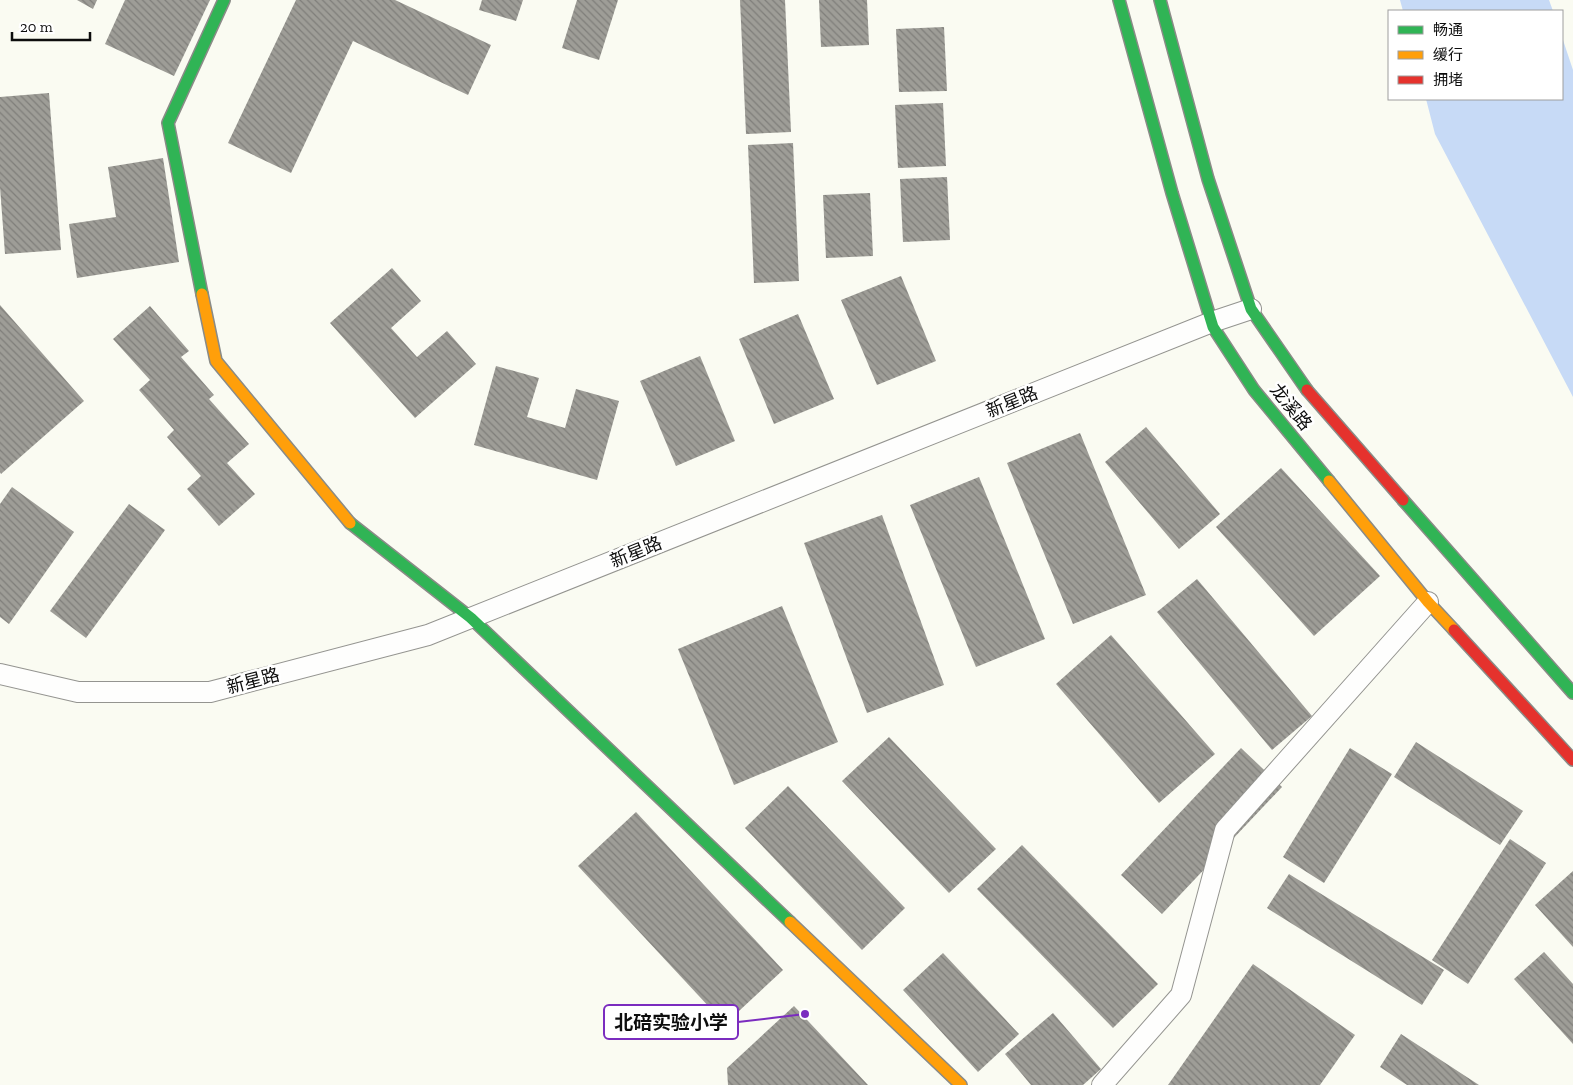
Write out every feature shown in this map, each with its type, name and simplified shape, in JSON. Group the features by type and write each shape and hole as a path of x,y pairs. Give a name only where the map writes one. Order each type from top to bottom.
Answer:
{"main road":[{"path":"224,0 168,123 216,361 348,522 471,618 961,1085"},
{"name":"龙溪路","path":"1119,0 1172,193 1214,326 1254,390 1428,602 1573,760"},
{"name":"龙溪路","path":"1160,0 1208,179 1251,309 1309,393 1573,693"}],"street":[{"name":"新星路","path":"0,674 78,692 210,692 428,635 1212,322 1251,309"},
{"path":"1102,1085 1181,995 1225,830 1428,602"}],"water":[{"path":"1400,0 1549,0 1553,10 1403,10"},
{"path":"1563,40 1573,70 1573,397 1435,134 1426,100 1563,100"}],"building":[{"path":"77,0 97,0 93,9"},
{"path":"125,0 210,0 174,76 105,44"},
{"path":"296,0 395,0 491,45 468,95 353,41 291,173 228,143"},
{"path":"482,0 523,0 516,21 479,10"},
{"path":"577,0 618,0 599,60 562,48"},
{"path":"740,0 785,0 791,132 746,134"},
{"path":"819,0 867,0 869,45 821,47"},
{"path":"944,27 947,91 899,92 896,29"},
{"path":"49,93 61,250 5,254 0,187 0,97"},
{"path":"943,103 946,166 898,168 895,105"},
{"path":"793,143 799,281 754,283 748,145"},
{"path":"163,158 179,262 77,278 69,224 116,217 108,167"},
{"path":"947,177 950,240 903,242 900,179"},
{"path":"870,193 873,256 826,258 823,195"},
{"path":"392,268 421,301 391,328 417,357 447,331 476,364 415,418 330,323"},
{"path":"901,276 936,361 877,385 841,300"},
{"path":"0,305 84,401 1,474 0,472"},
{"path":"150,306 189,351 181,357 214,395 209,399 249,444 227,463 255,494 219,526 187,489 201,476 167,437 174,430 139,390 150,380 113,339"},
{"path":"798,314 834,399 774,424 739,339"},
{"path":"700,356 735,441 676,466 640,381"},
{"path":"496,366 539,378 527,417 565,428 576,389 619,401 597,480 474,445"},
{"path":"1146,427 1220,514 1179,549 1105,462"},
{"path":"1080,433 1146,595 1073,624 1007,463"},
{"path":"1281,468 1380,576 1314,636 1216,527"},
{"path":"979,477 1045,639 976,667 910,505"},
{"path":"12,487 74,532 9,624 0,617 0,504"},
{"path":"129,504 165,530 86,638 50,611"},
{"path":"882,515 944,685 867,713 804,543"},
{"path":"1197,579 1312,716 1272,750 1157,612"},
{"path":"782,606 838,742 734,785 678,649"},
{"path":"1111,635 1215,754 1159,803 1056,684"},
{"path":"889,737 996,849 949,893 842,781"},
{"path":"1416,742 1523,811 1500,845 1394,777"},
{"path":"1241,748 1282,787 1162,914 1121,875"},
{"path":"1350,748 1392,774 1324,883 1283,857"},
{"path":"788,786 905,908 862,950 745,828"},
{"path":"636,812 783,970 725,1024 578,866"},
{"path":"1510,839 1546,863 1468,984 1432,960"},
{"path":"1022,845 1158,984 1113,1028 977,889"},
{"path":"1573,871 1573,947 1535,905"},
{"path":"1289,874 1444,970 1422,1005 1267,908"},
{"path":"1544,952 1573,984 1573,1044 1514,979"},
{"path":"943,953 1019,1034 978,1072 903,990"},
{"path":"1253,964 1355,1035 1320,1085 1168,1085"},
{"path":"794,1006 868,1085 728,1085 727,1068"},
{"path":"1053,1013 1101,1069 1083,1085 1031,1085 1005,1054"},
{"path":"1401,1034 1479,1085 1407,1085 1380,1067"}],"traffic: fast":[{"path":"202,294 168,123 224,0"},
{"path":"1119,0 1172,193 1213,327 1254,390 1329,481"},
{"path":"1160,0 1208,179 1251,309 1307,390"},
{"path":"1403,500 1573,693"},
{"path":"350,523 471,618 790,922"}],"traffic: slow":[{"path":"202,294 216,361 350,523"},
{"path":"1329,481 1428,602 1454,630"},
{"path":"790,922 961,1085"}],"traffic: jam":[{"path":"1307,390 1403,500"},
{"path":"1454,630 1573,760"}],"place":[{"name":"北碚实验小学","path":"805,1014"}]}
